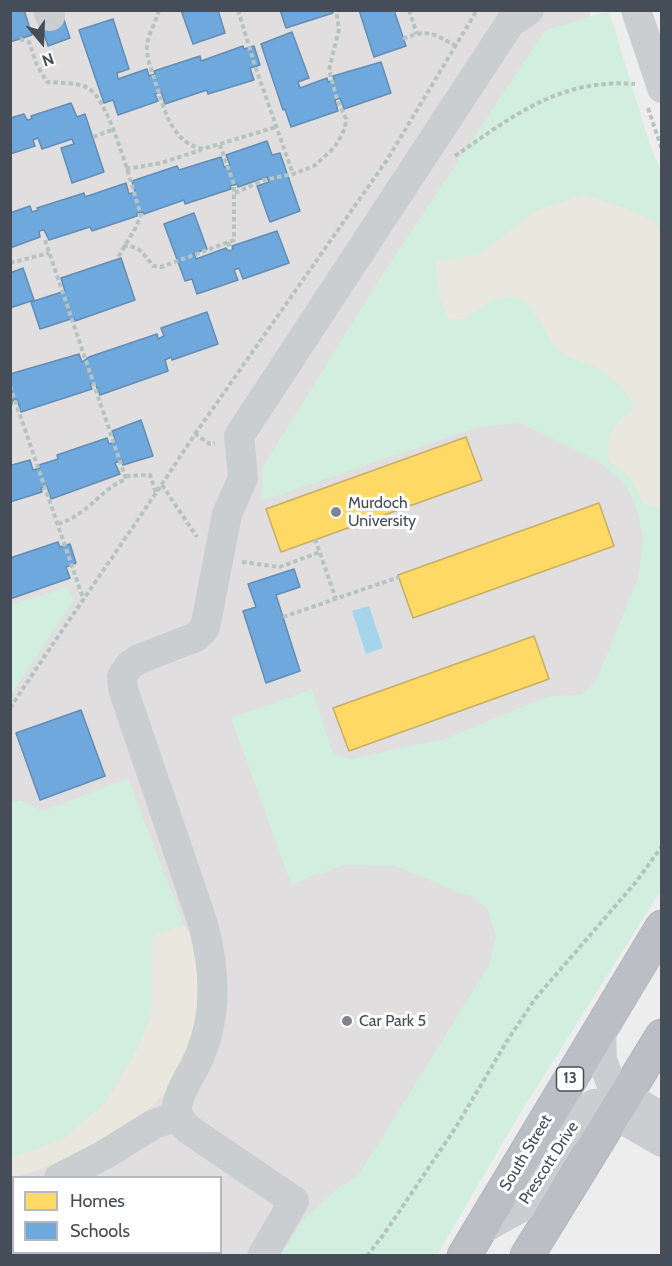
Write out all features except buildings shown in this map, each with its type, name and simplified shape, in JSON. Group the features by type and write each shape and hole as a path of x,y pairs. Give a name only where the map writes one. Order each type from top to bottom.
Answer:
{"highway":[{"name":"South Street","path":"471,1243 662,927"},
{"path":"527,1256 662,1036"}],"street":[{"path":"261,1256 294,1201 193,1133 184,1126 179,1116 179,1101 201,1054 210,1023 214,991 212,959 203,924 123,689 122,676 130,665 139,659 196,638 205,628 227,514 243,478 239,436 510,23 529,10"},
{"path":"636,10 651,87"},
{"path":"601,1027 602,1060 619,1103"},
{"name":"Prescott Drive","path":"471,1243 520,1208 560,1140 580,1116 594,1104 641,1105 656,1131 619,1135 596,1142"},
{"path":"63,1176 105,1155 154,1124 179,1116"}],"path":[{"path":"159,10 147,46 150,65 170,123 186,142 203,149"},
{"path":"238,10 293,174"},
{"path":"235,193 264,180 293,174 314,166 334,148 345,128 346,119 337,99 329,70 339,29 336,10"},
{"path":"409,10 417,34"},
{"path":"10,708 195,434 387,160 477,10"},
{"path":"403,39 432,32 456,46"},
{"path":"20,39 28,42 37,65 47,81 86,87 97,95 112,130 141,215 117,259"},
{"path":"387,160 400,168 441,165 521,110 545,98 592,86 622,83 651,87"},
{"path":"126,169 161,163 276,127"},
{"path":"93,137 112,130"},
{"path":"123,246 137,247 153,266 161,267 234,240 235,193 220,145"},
{"path":"45,240 126,476 126,479 106,491 84,512 57,524"},
{"path":"228,242 230,250"},
{"path":"10,263 49,252"},
{"path":"10,387 83,599"},
{"path":"195,434 210,444 239,436"},
{"path":"126,476 150,475 156,494"},
{"path":"315,539 336,599"},
{"path":"250,564 280,567 320,552"},
{"path":"283,617 399,577"},
{"path":"368,1256 456,1127 535,999 636,882 662,846"}],"shaded area":[{"name":"Murdoch University","path":"10,11 589,11 632,158 661,827 357,1255 11,1255"}],"green space":[{"path":"609,11 649,142 661,172 661,890 516,1120 437,1255 280,1255 303,1220 338,1188 358,1176 489,965 496,936 487,908 471,896 396,866 345,865 291,884 231,718 312,689 333,754 351,759 447,738 549,696 581,695 596,681 638,578 643,537 635,504 625,484 598,461 520,423 475,428 262,501 262,468 384,272 545,30"},
{"path":"68,587 74,600 11,695 11,605"},
{"path":"128,778 184,925 152,936 151,1015 137,1049 105,1103 61,1140 11,1158 11,803 20,800 43,811"}],"sand":[{"path":"583,195 628,209 655,221 661,233 661,508 643,503 630,477 609,461 610,437 617,424 630,410 633,402 619,385 595,366 568,357 555,347 528,304 516,296 492,300 464,319 449,319 440,300 435,262 478,255 536,211"},
{"path":"184,925 194,938 202,978 197,1019 184,1060 165,1093 132,1126 59,1163 20,1176 12,1176 11,1180 10,1158 61,1140 105,1103 137,1049 151,1015 152,936"}],"water":[{"path":"369,606 383,648 366,654 352,611"}],"place":[{"name":"Murdoch University","path":"336,512"},
{"name":"Car Park 5","path":"347,1021"}]}
